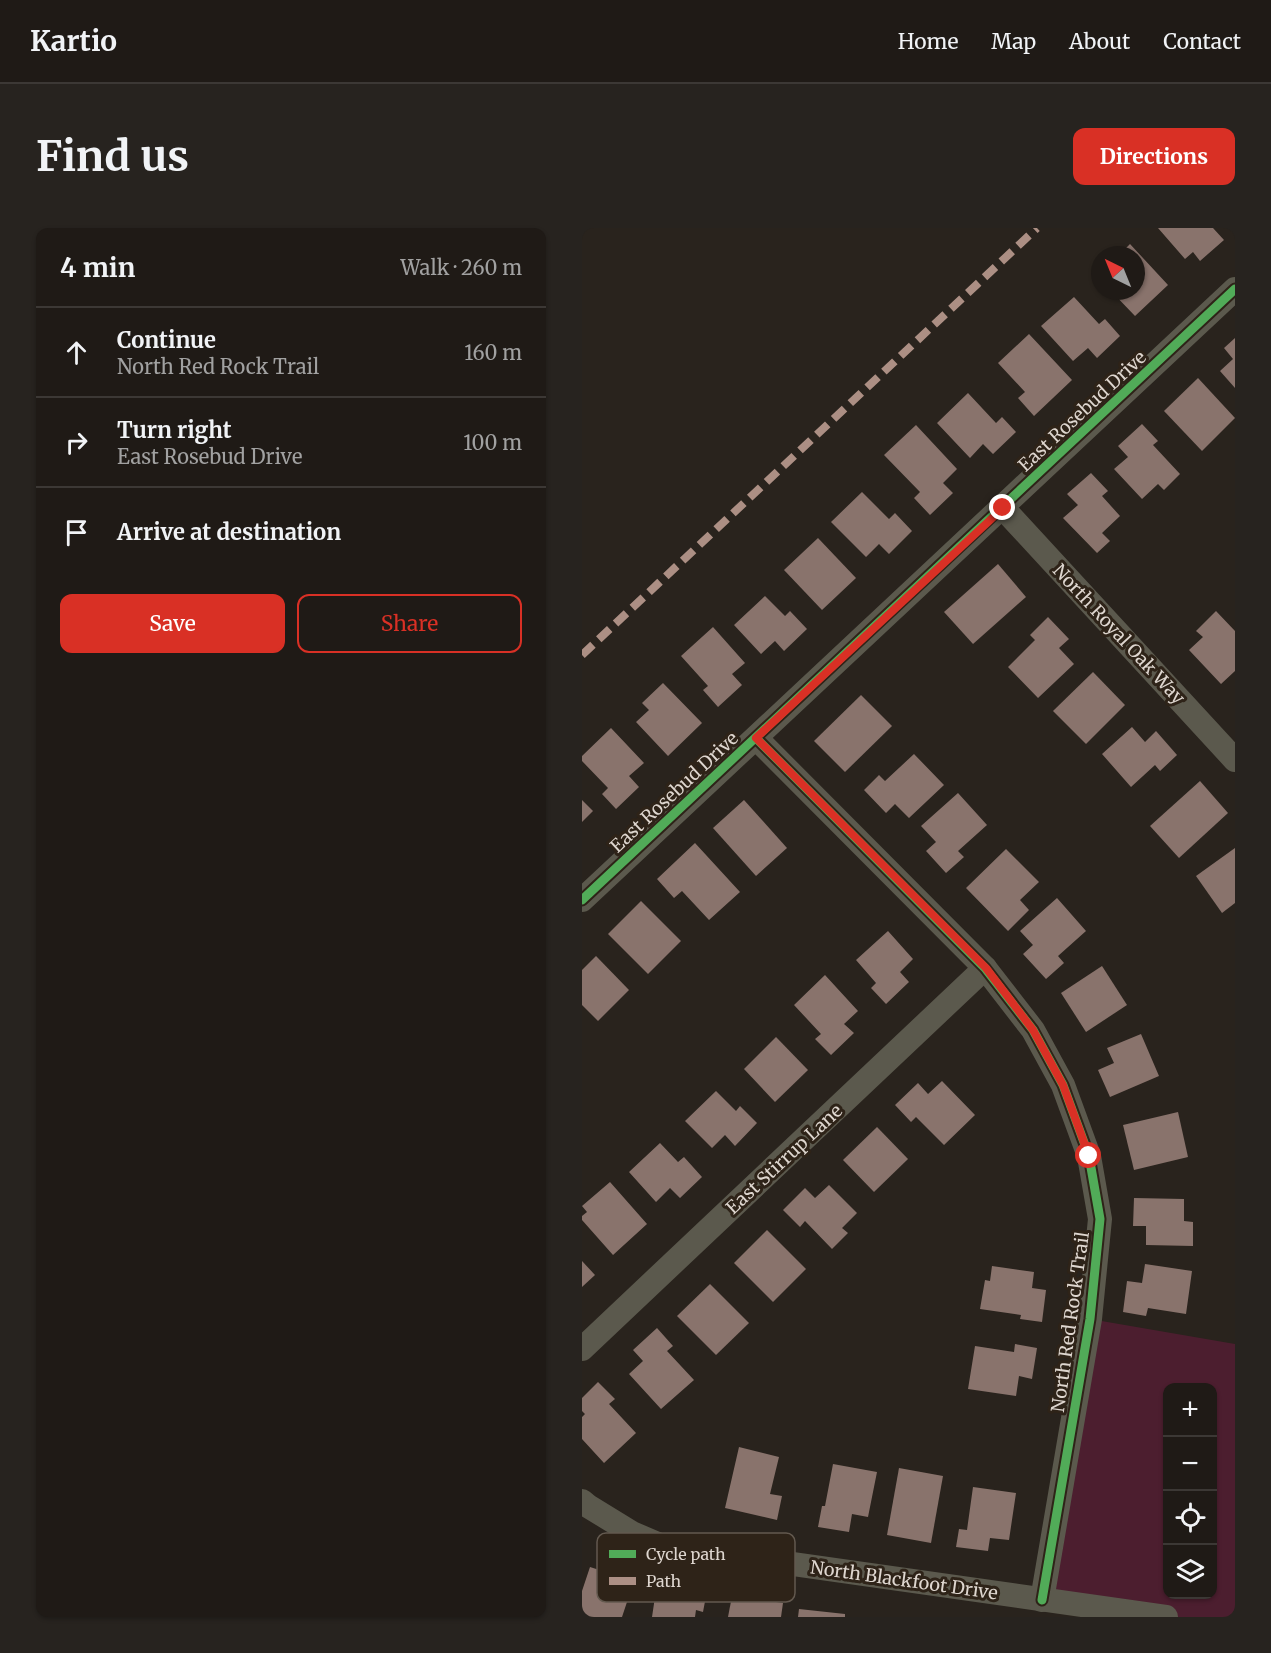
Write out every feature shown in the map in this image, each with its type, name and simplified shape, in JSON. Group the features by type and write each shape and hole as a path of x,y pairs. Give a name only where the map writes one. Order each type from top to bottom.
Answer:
{"street":[{"name":"East Rosebud Drive","path":"582,900 1235,290"},
{"name":"North Royal Oak Way","path":"1003,508 1231,746"},
{"name":"North Red Rock Trail","path":"756,738 986,968 1033,1030 1063,1085 1089,1156 1100,1219 1090,1319 1042,1600"},
{"name":"East Stirrup Lane","path":"582,1349 986,968"},
{"name":"North Blackfoot Drive","path":"582,1501 632,1533"},
{"name":"North Blackfoot Drive","path":"795,1564 1166,1617"}],"shaded area":[{"path":"1090,1319 1235,1344 1235,1617 1166,1617 1042,1600"}],"building":[{"path":"1158,228 1213,228 1224,240 1200,261 1193,252 1185,259"},
{"path":"1145,260 1168,285 1135,316 1120,300 1145,300"},
{"path":"1074,297 1099,324 1105,319 1120,336 1097,358 1088,348 1073,361 1041,326"},
{"path":"1029,334 1072,380 1034,416 1018,398 1025,392 998,363"},
{"path":"1235,338 1235,388 1220,371 1233,359 1224,348"},
{"path":"1198,378 1235,418 1202,451 1164,411"},
{"path":"968,393 996,423 1002,417 1016,432 993,454 983,444 970,458 937,423"},
{"path":"1142,424 1158,441 1153,445 1180,474 1164,490 1158,484 1142,499 1114,469 1128,457 1118,446"},
{"path":"916,425 957,469 943,483 953,493 930,515 914,498 920,492 884,455"},
{"path":"1091,473 1108,491 1102,496 1120,516 1102,533 1110,541 1097,553 1063,518 1078,505 1067,494"},
{"path":"862,492 889,519 895,513 912,531 889,554 879,544 866,557 831,522"},
{"path":"818,538 856,578 822,610 784,570"},
{"path":"998,564 1026,597 973,644 944,612"},
{"path":"765,596 785,616 790,611 807,629 784,651 775,641 761,654 734,625"},
{"path":"1216,611 1235,631 1235,671 1221,684 1189,650 1203,637 1196,631"},
{"path":"1048,617 1069,639 1059,648 1074,664 1038,698 1008,667 1035,640 1030,635"},
{"path":"713,627 745,663 732,674 742,685 718,707 703,690 708,686 681,656"},
{"path":"1093,672 1125,705 1086,744 1053,711"},
{"path":"663,683 702,723 668,756 636,722 649,710 642,703"},
{"path":"861,695 892,726 845,772 814,741"},
{"path":"1132,727 1145,742 1156,731 1177,755 1160,771 1155,765 1131,787 1102,754"},
{"path":"611,728 644,763 629,776 639,787 616,809 602,794 608,788 582,761 582,756"},
{"path":"914,754 944,785 909,818 895,804 886,813 864,790 879,775 885,781"},
{"path":"1200,781 1228,813 1179,858 1150,826"},
{"path":"958,793 987,825 958,851 964,857 946,873 926,851 936,842 921,826"},
{"path":"582,800 593,811 582,822"},
{"path":"744,800 787,848 756,876 713,828"},
{"path":"695,843 740,892 709,920 682,891 674,898 657,879"},
{"path":"1235,848 1235,903 1222,913 1196,876"},
{"path":"1006,849 1039,882 1020,900 1029,910 1008,931 966,888"},
{"path":"1057,898 1086,931 1058,956 1064,963 1046,979 1023,954 1033,945 1020,931"},
{"path":"641,901 681,941 648,974 608,934"},
{"path":"888,931 913,959 900,972 909,982 886,1004 871,988 876,983 856,960"},
{"path":"596,956 629,990 598,1021 582,1005 582,970"},
{"path":"1102,966 1127,1005 1086,1032 1061,993"},
{"path":"825,975 858,1011 844,1024 854,1033 831,1055 815,1039 821,1034 794,1005"},
{"path":"1141,1034 1159,1076 1110,1097 1098,1070 1114,1063 1107,1048"},
{"path":"776,1037 808,1070 775,1102 744,1069"},
{"path":"942,1081 975,1115 944,1145 916,1117 911,1122 895,1105 918,1083 928,1094"},
{"path":"716,1091 736,1111 740,1106 757,1123 735,1146 725,1135 712,1148 685,1121"},
{"path":"1178,1112 1188,1157 1134,1170 1123,1125"},
{"path":"877,1127 908,1159 874,1192 843,1160"},
{"path":"660,1143 678,1162 684,1157 702,1177 680,1198 670,1188 656,1202 629,1172"},
{"path":"610,1182 647,1224 613,1255 582,1220 582,1216 587,1212 582,1206"},
{"path":"829,1185 857,1213 842,1228 848,1233 832,1249 805,1221 800,1227 783,1210 805,1188 815,1198"},
{"path":"1134,1198 1184,1199 1184,1221 1193,1222 1193,1246 1146,1245 1146,1226 1133,1226"},
{"path":"767,1230 806,1269 773,1302 734,1263"},
{"path":"582,1261 595,1275 582,1287"},
{"path":"1145,1264 1192,1271 1186,1314 1148,1308 1146,1316 1123,1312 1127,1281 1142,1283"},
{"path":"992,1266 1034,1272 1032,1288 1046,1290 1042,1322 1020,1319 1021,1315 980,1309 985,1280 990,1281"},
{"path":"710,1284 749,1323 716,1355 677,1316"},
{"path":"657,1328 673,1346 667,1351 694,1380 661,1409 629,1374 643,1361 633,1350"},
{"path":"1015,1344 1037,1348 1032,1379 1019,1376 1016,1396 968,1389 975,1346 1014,1352"},
{"path":"598,1382 615,1399 609,1404 636,1433 604,1463 582,1439 582,1417 585,1414 582,1411 582,1398"},
{"path":"739,1447 779,1457 770,1494 782,1496 777,1520 725,1508"},
{"path":"833,1464 877,1472 868,1517 852,1514 849,1532 818,1527 822,1506 825,1506"},
{"path":"899,1468 943,1476 931,1543 887,1535"},
{"path":"973,1487 1016,1493 1009,1540 990,1538 988,1551 956,1547 959,1529 967,1530"},
{"path":"590,1567 597,1569 597,1602 627,1602 622,1617 582,1617 582,1591"},
{"path":"654,1602 705,1602 703,1612 696,1610 695,1617 652,1617"},
{"path":"731,1602 783,1603 781,1617 728,1617"},
{"path":"799,1609 845,1614 845,1617 798,1617"}],"marked path":[{"path":"582,655 1037,228"}],"cycle path":[{"path":"582,900 1235,289"},
{"path":"756,738 985,968 1033,1030 1063,1085 1089,1156 1100,1219 1090,1319 1042,1600"}],"route":[{"path":"1003,508 756,738 986,968 1033,1030 1063,1085 1089,1156"}]}
